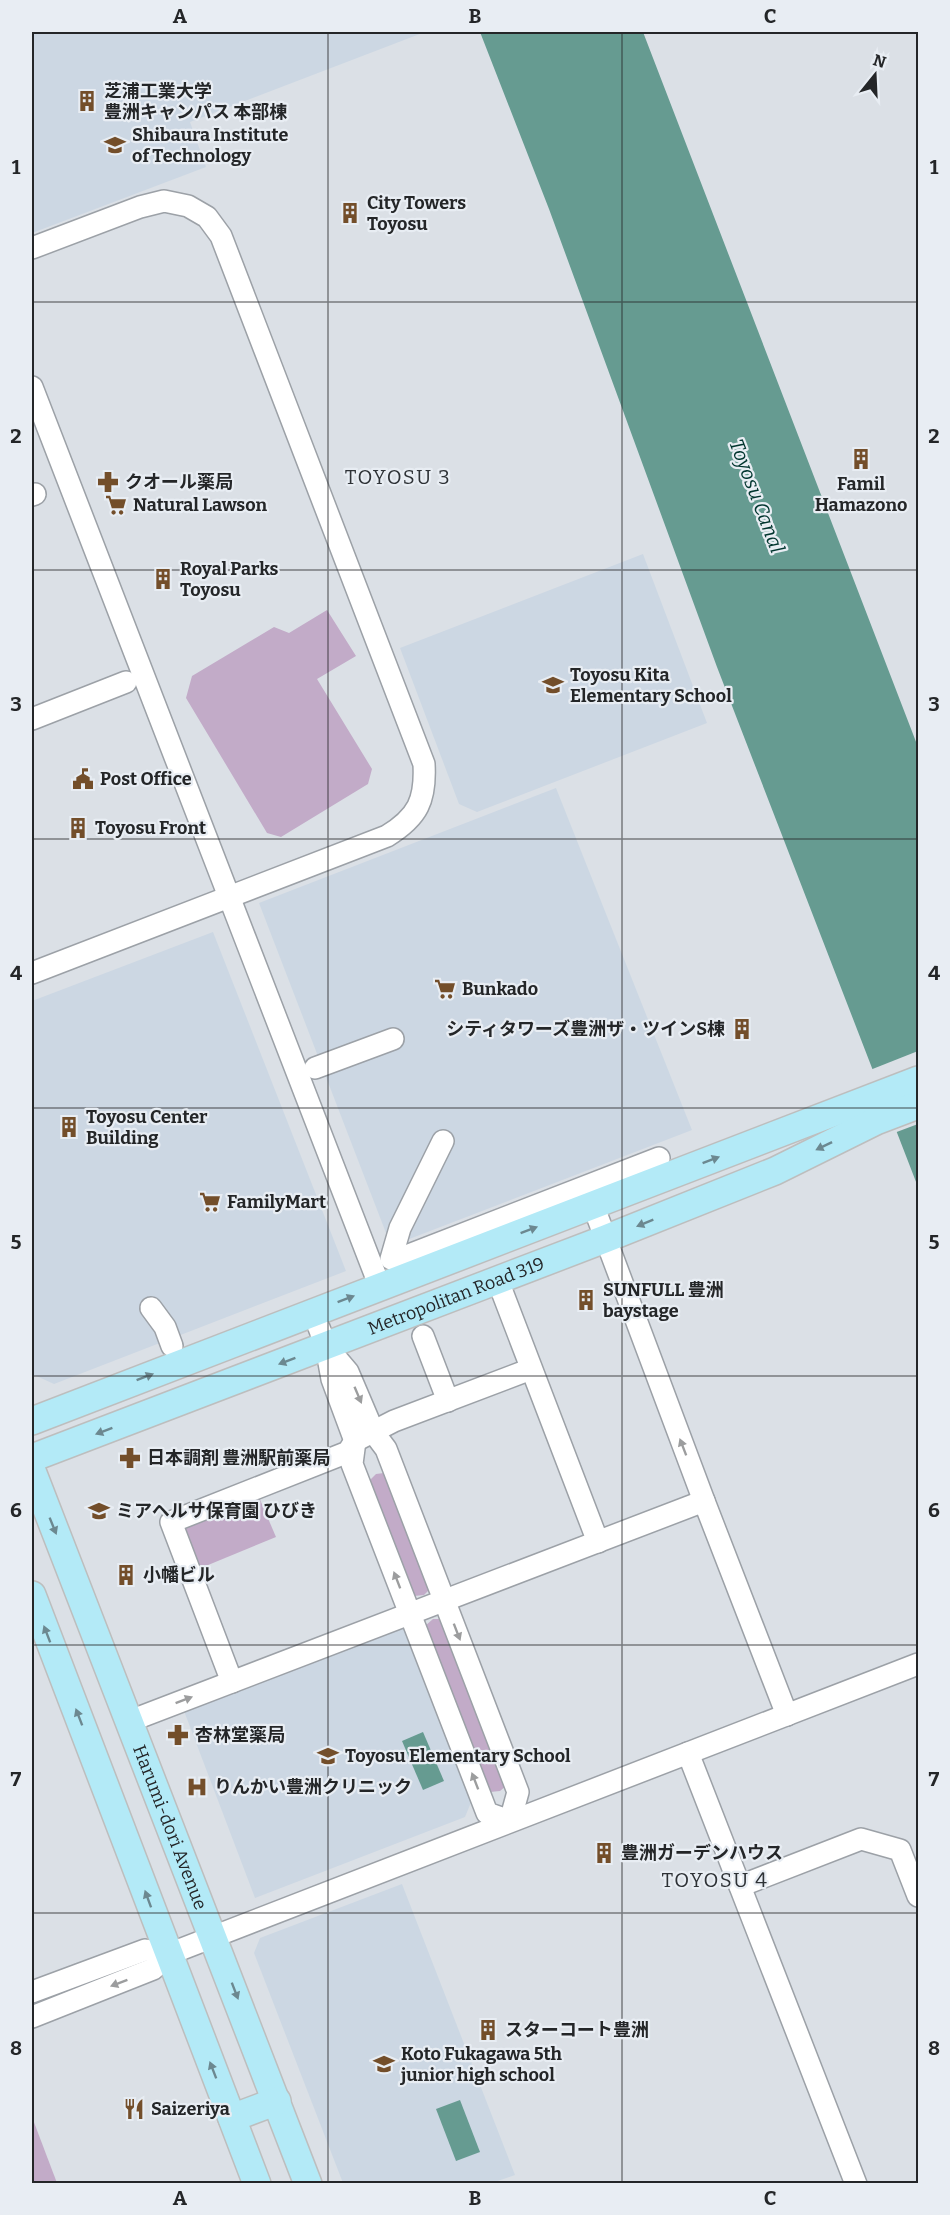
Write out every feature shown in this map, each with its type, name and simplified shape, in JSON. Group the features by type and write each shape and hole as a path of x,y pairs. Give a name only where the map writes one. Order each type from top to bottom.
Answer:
{"main road":[{"path":"872,1110 918,1080"},
{"path":"872,1110 918,1105"},
{"name":"Metropolitan Road 319","path":"32,1421 593,1205 872,1110"},
{"name":"Metropolitan Road 319","path":"32,1458 498,1281 775,1171 872,1110"},
{"name":"Harumi-dori Avenue","path":"32,1471 214,1936 308,2184"},
{"path":"32,1595 257,2184"},
{"path":"232,2118 277,2101"}],"street":[{"path":"32,248 140,207 164,201 188,206 207,218 221,236 424,764 425,786 418,807 405,825 387,836 32,973"},
{"path":"32,387 380,1287"},
{"path":"32,719 126,682"},
{"path":"315,1068 393,1039"},
{"path":"442,1141 400,1228 394,1259 659,1158"},
{"path":"593,1205 787,1715"},
{"path":"498,1281 598,1542"},
{"path":"151,1308 165,1327 172,1346"},
{"path":"313,1312 326,1346 332,1379 365,1437 386,1449 445,1601 518,1792 510,1821"},
{"path":"423,1336 448,1401"},
{"path":"232,1682 171,1522 348,1452 365,1437 394,1422 531,1369"},
{"path":"365,1437 352,1464 487,1813 510,1821"},
{"path":"130,1721 704,1501"},
{"path":"32,2017 153,1970 169,1954 214,1936 918,1664"},
{"path":"687,1753 856,2184"},
{"path":"740,1886 861,1839 900,1851 918,1896"},
{"path":"32,1992 145,1950 169,1954"}],"shaded area":[{"name":"Shibaura Institute of Technology","path":"32,32 425,32 190,122 206,167 32,233"},
{"name":"Toyosu Kita Elementary School","path":"643,554 707,723 477,812 459,804 400,648"},
{"path":"327,610 356,656 317,679 372,769 368,784 281,837 267,833 186,698 192,676 274,627 289,633"},
{"path":"556,788 692,1130 391,1246 259,903"},
{"path":"213,932 346,1271 54,1384 32,1374 32,1001"},
{"path":"384,1473 430,1589 424,1595 414,1596 369,1481 376,1474"},
{"path":"258,1495 276,1537 196,1570 182,1525"},
{"path":"433,1619 441,1619 506,1786 500,1791 490,1792 425,1626"},
{"name":"Toyosu Elementary School","path":"401,1626 407,1628 472,1800 465,1817 255,1898 184,1711"},
{"name":"Koto Fukagawa 5th junior high school","path":"402,1884 515,2175 492,2183 343,2183 254,1953 260,1938"},
{"path":"32,2117 57,2183 32,2183"}],"water":[{"name":"Toyosu Canal","path":"480,32 643,32 918,747 918,1187 717,667 549,209"},
{"path":"423,1732 444,1781 423,1790 402,1741"},
{"path":"460,2100 480,2152 456,2161 436,2109"}],"pier":[{"path":"918,1051 918,1124 894,1133 870,1070"}],"place":[{"name":"芝浦工業大学 豊洲キャンパス 本部棟","path":"87,101"},
{"name":"Shibaura Institute of Technology","path":"115,145"},
{"name":"City Towers Toyosu","path":"350,213"},
{"name":"Famil Hamazono","path":"861,459"},
{"name":"クオール薬局","path":"108,482"},
{"name":"Natural Lawson","path":"116,505"},
{"name":"Royal Parks Toyosu","path":"163,579"},
{"name":"Toyosu Kita Elementary School","path":"553,685"},
{"name":"Post Office","path":"83,779"},
{"name":"Toyosu Front","path":"78,828"},
{"name":"Bunkado","path":"445,989"},
{"name":"シティタワーズ豊洲ザ・ツインS棟","path":"742,1029"},
{"name":"Toyosu Center Building","path":"69,1127"},
{"name":"FamilyMart","path":"210,1202"},
{"name":"SUNFULL 豊洲 baystage","path":"586,1300"},
{"name":"日本調剤 豊洲駅前薬局","path":"130,1458"},
{"name":"ミアヘルサ保育園 ひびき","path":"99,1511"},
{"name":"小幡ビル","path":"126,1575"},
{"name":"杏林堂薬局","path":"178,1735"},
{"name":"Toyosu Elementary School","path":"328,1756"},
{"name":"りんかい豊洲クリニック","path":"197,1787"},
{"name":"豊洲ガーデンハウス","path":"604,1853"},
{"name":"スターコート豊洲","path":"488,2030"},
{"name":"Koto Fukagawa 5th junior high school","path":"384,2064"},
{"name":"Saizeriya","path":"134,2109"}],"district":[{"name":"TOYOSU 3","path":"398,477"},
{"name":"TOYOSU 4","path":"715,1880"}]}
